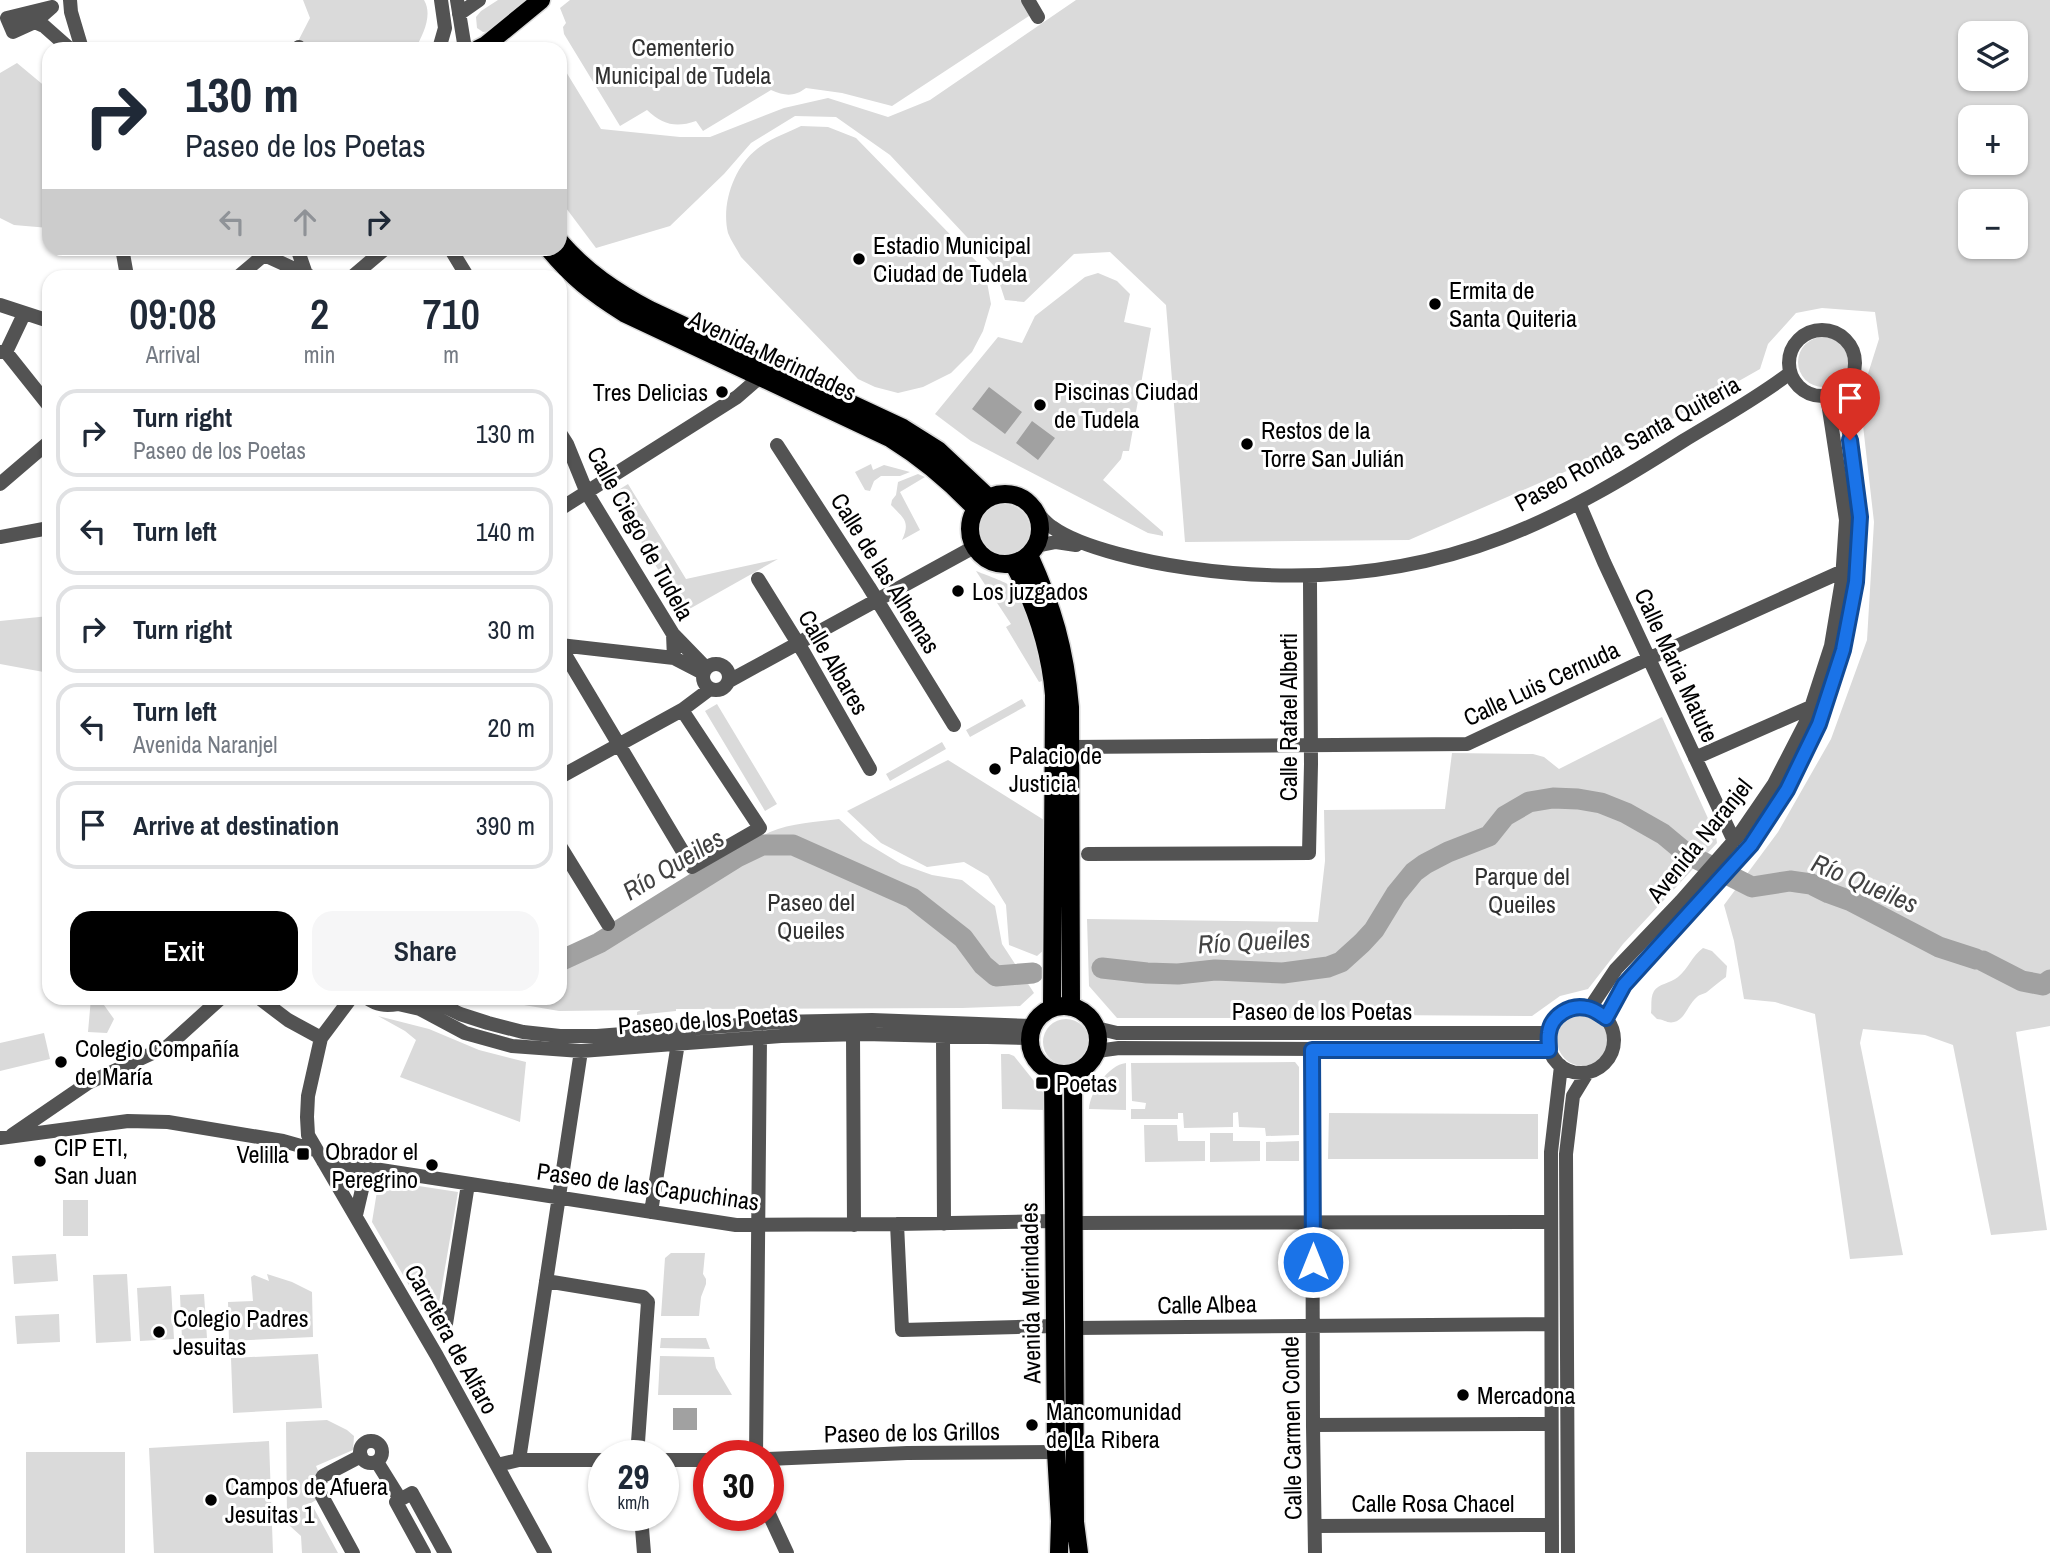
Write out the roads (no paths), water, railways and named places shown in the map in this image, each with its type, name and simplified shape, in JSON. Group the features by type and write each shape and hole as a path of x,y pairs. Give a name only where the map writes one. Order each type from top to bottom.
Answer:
{"main road":[{"path":"490,42 541,0"},
{"path":"505,42 552,0"},
{"name":"Avenida Merindades","path":"567,249 617,293 903,428 938,450 982,503"},
{"name":"Avenida Merindades","path":"555,256 566,270"},
{"name":"Avenida Merindades","path":"567,271 595,295 624,313 890,438 982,503"},
{"path":"1026,555 1002,565 981,556 970,538 969,527 971,517 982,503 999,494 1021,497 1037,513 1041,530 1026,555 1025,584 1040,624 1052,672 1054,695 1052,1008"},
{"path":"1026,555 1041,581 1067,666 1071,747 1070,1007"},
{"path":"1070,1007 1090,1018 1096,1028 1097,1051 1092,1061 1073,1074 1053,1073 1035,1060 1030,1049 1031,1032 1037,1018 1052,1008 1070,1007"},
{"name":"Avenida Merindades","path":"1053,1073 1059,1553"},
{"name":"Avenida Merindades","path":"1073,1074 1075,1522 1079,1553"}],"street":[{"path":"70,0 80,42"},
{"path":"441,0 444,28 441,42"},
{"path":"464,42 458,7 479,0"},
{"path":"1028,0 1038,17"},
{"path":"56,4 35,22 13,32 7,18 56,4"},
{"path":"35,22 44,26 62,42"},
{"path":"237,270 258,256"},
{"path":"245,270 260,256"},
{"path":"274,256 299,270"},
{"path":"359,270 376,256"},
{"path":"0,305 42,319"},
{"path":"24,314 3,352 42,398"},
{"path":"1827,329 1841,335 1852,346 1856,362 1852,378 1842,390 1827,396 1814,396 1803,391 1792,377 1788,361 1791,349 1800,337 1812,330 1827,329"},
{"path":"567,505 737,397 760,377"},
{"name":"Paseo Ronda Santa Quiteria","path":"1026,555 1056,542 1077,545 1147,566 1212,578 1242,580 1310,582 1401,572 1456,558 1531,532 1581,508 1792,377"},
{"name":"Paseo Ronda Santa Quiteria","path":"1037,513 1052,527 1080,541 1177,567 1235,575 1296,577 1344,574 1413,564 1500,539 1584,499 1792,377"},
{"name":"Avenida Naranjel","path":"1606,1018 1624,985 1751,845 1787,790 1819,724 1843,650 1856,582 1860,517 1842,390"},
{"name":"Avenida Naranjel","path":"1590,1008 1616,969 1734,841 1774,784 1807,720 1831,646 1843,571 1846,520 1827,396"},
{"name":"Calle Ciego de Tudela","path":"567,444 587,493 673,634 674,658"},
{"name":"Calle de las Alhemas","path":"777,445 954,725"},
{"path":"0,484 42,448"},
{"name":"Calle Maria Matute","path":"1581,508 1734,841"},
{"path":"0,537 42,529"},
{"path":"567,773 682,710 710,690 722,689 729,681 974,547"},
{"name":"Calle Luis Cernuda","path":"1071,747 1467,744 1843,571"},
{"name":"Calle Albares","path":"758,579 870,769"},
{"name":"Calle Rafael Alberti","path":"1088,854 1309,853 1310,582"},
{"path":"673,634 704,671 703,682 710,690"},
{"path":"567,647 674,658 704,671"},
{"path":"567,658 692,867 760,828 682,710"},
{"path":"704,671 716,664 722,665 727,669 729,681"},
{"path":"1695,758 1811,707"},
{"path":"567,857 608,924"},
{"path":"6,1137 88,1083 169,1045 213,1005"},
{"path":"269,1005 288,1020 321,1038 346,1005"},
{"name":"Paseo de los Poetas","path":"410,1005 465,1033 512,1046 581,1051 853,1034 943,1037 1031,1032"},
{"name":"Paseo de los Poetas","path":"442,1005 488,1023 523,1032 561,1036 597,1036 778,1022 872,1020 1031,1032"},
{"path":"1579,1007 1590,1008 1606,1018 1614,1035 1613,1048 1608,1060 1598,1068 1587,1073 1577,1073 1561,1066 1553,1058 1549,1050 1549,1032 1560,1014 1579,1007"},
{"name":"Paseo de los Poetas","path":"1096,1028 1116,1033 1549,1032"},
{"path":"853,1034 854,1225"},
{"path":"943,1037 944,1224"},
{"name":"Carretera de Alfaro","path":"321,1038 308,1097 308,1135 437,1356 545,1553"},
{"path":"756,1440 760,1038"},
{"path":"651,1212 678,1043"},
{"name":"Paseo de los Poetas","path":"1097,1051 1119,1048 1549,1050"},
{"name":"Calle Carmen Conde","path":"1312,1050 1315,1553"},
{"path":"519,1460 581,1051"},
{"path":"1552,1553 1551,1152 1561,1066"},
{"path":"1568,1553 1566,1154 1573,1096 1587,1073"},
{"name":"Paseo de las Capuchinas","path":"6,1137 128,1121 168,1122 283,1141 319,1156 366,1168 736,1225 1054,1221"},
{"path":"356,1215 366,1168"},
{"path":"446,1324 468,1184"},
{"path":"1074,1223 1551,1222"},
{"path":"897,1224 902,1331 1055,1326"},
{"path":"546,1281 643,1297 648,1302 638,1440"},
{"name":"Calle Albea","path":"1074,1328 1551,1324"},
{"path":"1313,1425 1551,1424"},
{"path":"374,1441 382,1449 382,1457 377,1462 366,1463 360,1456 364,1444 374,1441"},
{"name":"Paseo de los Grillos","path":"784,1458 907,1453 1056,1452"},
{"path":"353,1553 317,1487 323,1476 360,1456"},
{"path":"497,1465 519,1460 588,1460"},
{"path":"377,1462 400,1499"},
{"path":"424,1553 396,1502 412,1493 446,1553"},
{"name":"Calle Rosa Chacel","path":"1315,1526 1552,1525"},
{"path":"642,1531 644,1553"},
{"path":"777,1531 787,1553"}],"waterway":[{"name":"Río Queiles","path":"1102,968 1178,974 1215,970 1283,973 1328,967 1341,962 1374,930 1396,894 1414,872 1448,852 1489,836 1505,816 1529,802 1553,798 1601,803 1626,813 1663,834 1687,854 1752,887 1790,881 1811,884 1851,901 1939,947 1976,959"},
{"name":"Río Queiles","path":"567,958 599,943 737,857 762,845 793,845 912,898 963,938 983,965 996,976 1033,973"},
{"name":"Río Queiles","path":"1983,961 2022,981 2043,985 2050,980"}],"place":[{"name":"Estadio Municipal Ciudad de Tudela","path":"859,259"},
{"name":"Ermita de Santa Quiteria","path":"1435,304"},
{"name":"Tres Delicias","path":"722,392"},
{"name":"Piscinas Ciudad de Tudela","path":"1040,405"},
{"name":"Restos de la Torre San Julián","path":"1247,444"},
{"name":"Los juzgados","path":"958,591"},
{"name":"Palacio de Justicia","path":"995,769"},
{"name":"Colegio Compañía de María","path":"61,1062"},
{"name":"Poetas","path":"1042,1083"},
{"name":"Velilla","path":"303,1154"},
{"name":"CIP ETI, San Juan","path":"40,1161"},
{"name":"Obrador el Peregrino","path":"432,1165"},
{"name":"Colegio Padres Jesuitas","path":"159,1332"},
{"name":"Mercadona","path":"1463,1395"},
{"name":"Mancomunidad de La Ribera","path":"1032,1425"},
{"name":"Campos de Afuera Jesuitas 1","path":"211,1500"}],"park label":[{"name":"Cementerio Municipal de Tudela","path":"683,61"},
{"name":"Parque del Queiles","path":"1522,890"},
{"name":"Paseo del Queiles","path":"811,916"}]}
